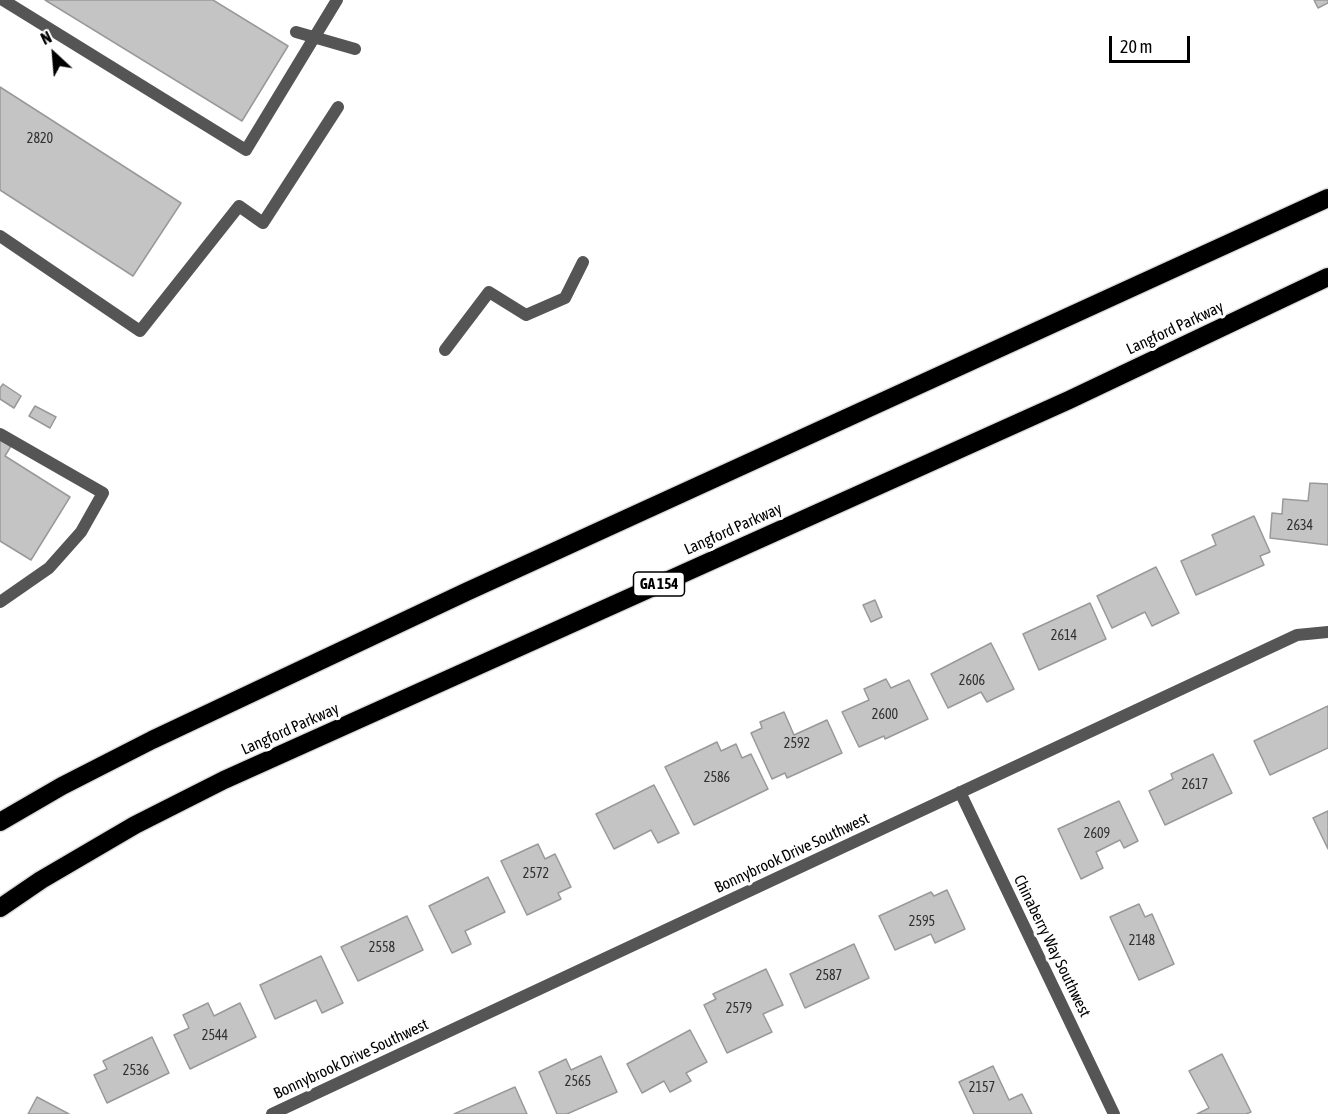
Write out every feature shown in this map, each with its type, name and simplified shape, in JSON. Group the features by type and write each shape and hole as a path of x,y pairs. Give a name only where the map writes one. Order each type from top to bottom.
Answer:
{"highway":[{"path":"0,822 62,786 152,740 466,592 1328,198"},
{"name":"Langford Parkway","path":"0,908 41,880 135,825 224,780 1069,400 1328,277"}],"street":[{"path":"3,0 246,150 337,0"},
{"path":"296,32 355,49"},
{"path":"0,236 140,331 239,206 263,223 338,107"},
{"path":"445,350 489,292 526,315 565,298 583,262"},
{"path":"0,434 103,493 81,532 49,568 0,602"},
{"name":"Bonnybrook Drive Southwest","path":"272,1114 1297,635 1328,632"},
{"name":"Chinaberry Way Southwest","path":"960,792 1114,1114"}],"building":[{"path":"45,0 213,0 288,46 242,121"},
{"path":"1314,0 1328,0 1328,3 1318,8"},
{"path":"0,87 181,203 133,276 0,190"},
{"path":"3,384 21,396 14,408 0,399 0,388"},
{"path":"35,406 56,417 50,428 29,416"},
{"path":"0,439 11,446 5,456 70,497 31,560 0,541"},
{"path":"1310,483 1328,484 1328,545 1270,538 1272,513 1282,514 1283,499 1308,501"},
{"path":"1254,516 1270,552 1260,556 1264,565 1196,595 1181,561 1216,545 1212,535"},
{"path":"1156,567 1179,613 1152,626 1145,612 1112,628 1097,596"},
{"path":"875,600 882,617 871,622 863,605"},
{"path":"1090,603 1106,639 1039,670 1023,634"},
{"path":"991,643 1014,689 987,702 981,692 948,708 931,674"},
{"path":"886,679 891,688 909,680 928,719 885,739 884,736 859,747 842,712 869,700 864,689"},
{"path":"1328,706 1328,748 1270,775 1254,741"},
{"path":"784,712 794,735 827,720 842,753 787,778 785,773 772,779 751,733 762,728 760,722"},
{"path":"717,742 721,751 736,744 742,758 751,754 768,789 694,825 665,767"},
{"path":"1213,754 1232,793 1165,825 1149,791 1173,779 1171,774"},
{"path":"654,785 679,833 658,843 651,830 614,849 596,814"},
{"path":"1119,801 1138,841 1124,848 1120,840 1096,852 1103,868 1081,879 1058,829"},
{"path":"1328,811 1328,849 1313,818"},
{"path":"538,844 545,859 555,854 571,887 558,893 561,899 527,915 501,861"},
{"path":"488,877 505,912 465,931 471,944 452,953 429,906"},
{"path":"947,890 965,929 935,943 931,934 895,950 879,916 931,892 934,896"},
{"path":"1139,904 1145,917 1152,914 1174,964 1139,980 1110,917"},
{"path":"407,916 423,950 358,981 341,947"},
{"path":"854,944 869,978 805,1008 790,974"},
{"path":"321,956 343,1003 322,1013 316,1000 275,1019 260,985"},
{"path":"766,969 783,1005 763,1014 772,1032 727,1053 704,1005 716,999 713,994"},
{"path":"208,1003 214,1016 240,1003 256,1037 190,1069 174,1035 189,1028 183,1015"},
{"path":"690,1030 707,1062 686,1073 691,1081 670,1092 664,1081 642,1093 627,1064"},
{"path":"152,1037 169,1073 107,1103 94,1075 107,1069 103,1061"},
{"path":"1222,1054 1251,1112 1246,1114 1197,1114 1209,1108 1189,1071"},
{"path":"601,1056 617,1092 567,1114 557,1114 539,1072 566,1059 571,1070"},
{"path":"993,1066 1009,1100 1022,1094 1032,1114 974,1114 959,1082"},
{"path":"515,1087 527,1114 454,1114"},
{"path":"37,1097 69,1114 28,1114"}]}
